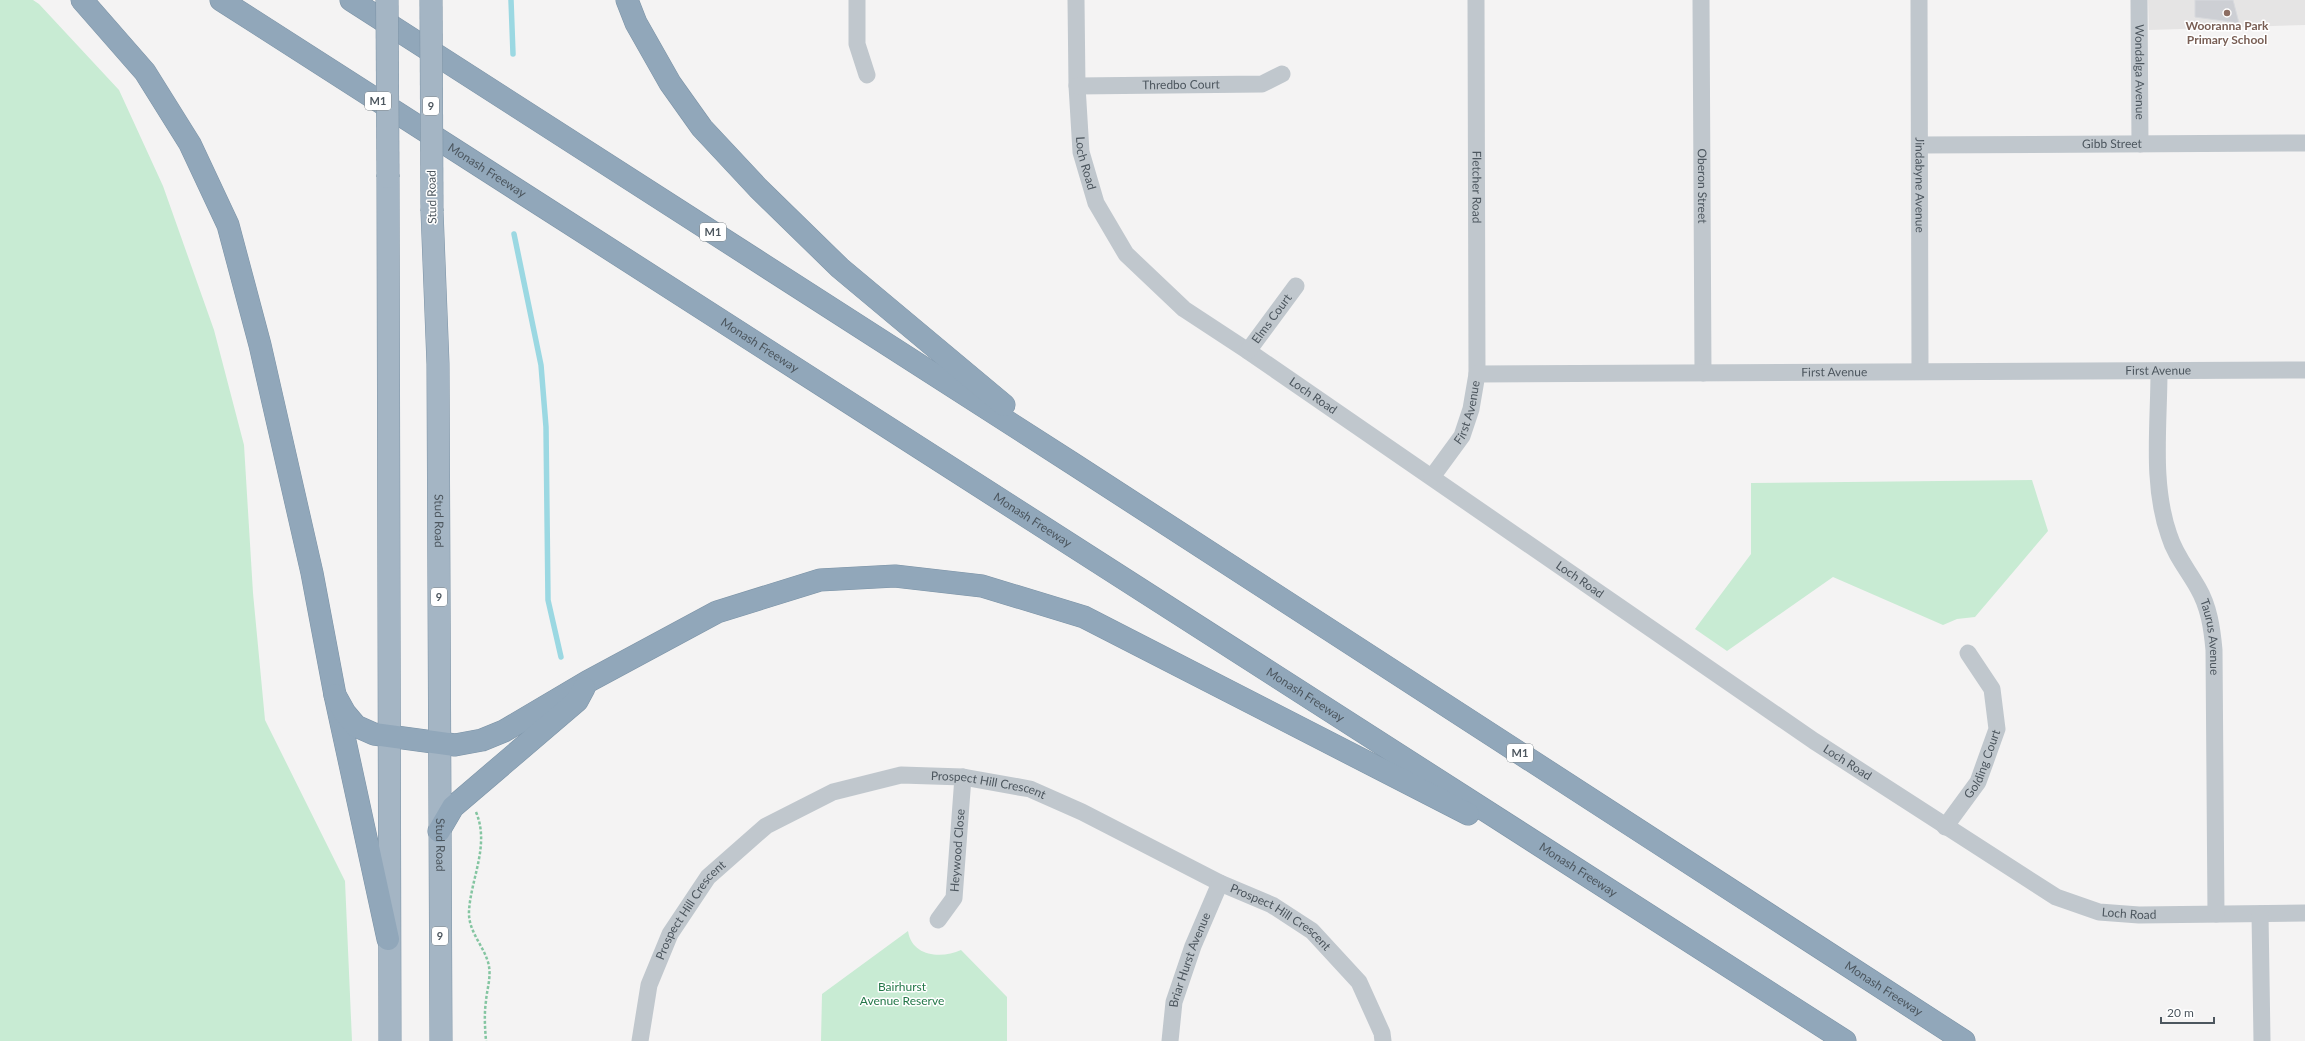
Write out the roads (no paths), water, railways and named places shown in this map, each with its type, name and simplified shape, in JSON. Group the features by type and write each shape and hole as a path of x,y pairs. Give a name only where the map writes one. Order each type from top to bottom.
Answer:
{"highway":[{"path":"82,0 145,72 190,144 228,225 260,345 310,565 335,695 388,939"},
{"name":"Monash Freeway","path":"221,0 1060,540 1590,876 1844,1041"},
{"name":"Monash Freeway","path":"351,0 1075,465 1964,1041"},
{"path":"387,0 390,737 388,939 390,1041"},
{"name":"Stud Road","path":"431,0 432,211 438,364 439,831 442,1041"},
{"path":"627,0 636,23 670,83 702,128 758,188 840,268 1075,465"},
{"path":"335,695 356,726 374,734 455,744 482,740 504,731 587,682 717,612 820,580 895,576 982,586 1084,617 1590,876"},
{"path":"439,831 453,807 578,701 587,682"}],"street":[{"path":"857,0 857,44 867,75"},
{"name":"Loch Road","path":"1076,0 1077,86 1083,159 1096,202 1126,254 1184,309 1432,477 1814,741 2056,897 2099,912 2139,915 2305,913"},
{"name":"Fletcher Road","path":"1476,0 1477,374"},
{"name":"Oberon Street","path":"1701,0 1703,373"},
{"name":"Jindabyne Avenue","path":"1919,0 1920,371"},
{"name":"Wondalga Avenue","path":"2139,0 2140,144"},
{"name":"Thredbo Court","path":"1077,86 1262,84 1282,74"},
{"name":"Gibb Street","path":"1920,145 2305,143"},
{"name":"Elms Court","path":"1248,351 1296,286"},
{"name":"First Avenue","path":"1432,477 1462,436 1471,409 1477,374 1920,371 2159,372 2305,370"},
{"name":"Taurus Avenue","path":"2159,372 2158,482 2164,516 2173,548 2199,590 2207,607 2213,635 2216,914"},
{"name":"Golding Court","path":"1945,826 1978,782 1997,729 1992,689 1968,652"},
{"name":"Prospect Hill Crescent","path":"640,1041 649,985 670,934 708,877 766,826 833,792 901,775 963,776 1030,789 1082,812 1220,883 1272,905 1312,931 1359,982 1382,1033 1383,1041"},
{"name":"Heywood Close","path":"938,920 954,898 963,776"},
{"name":"Briar Hurst Avenue","path":"1170,1041 1174,1002 1193,946 1220,883"},
{"path":"2260,914 2262,1041"}],"waterway":[{"path":"511,0 513,54"},
{"path":"514,234 541,365 546,427 548,600 561,657"}],"place":[{"name":"Wooranna Park Primary School","path":"2227,13"}],"park label":[{"name":"Bairhurst Avenue Reserve","path":"902,994"}]}
